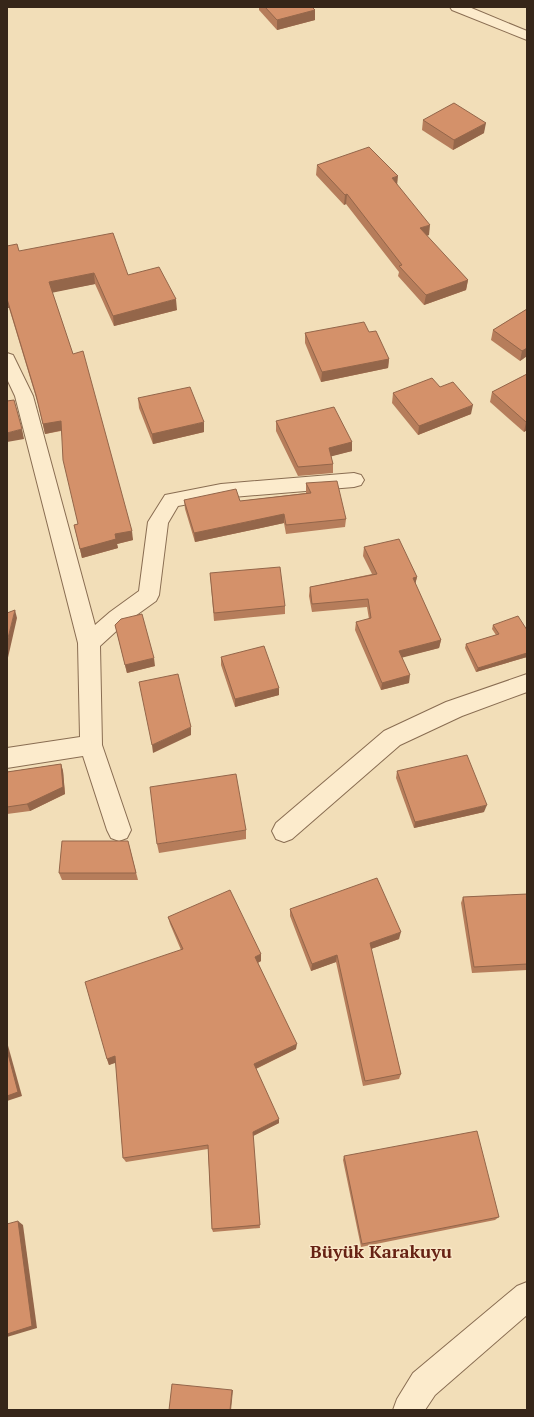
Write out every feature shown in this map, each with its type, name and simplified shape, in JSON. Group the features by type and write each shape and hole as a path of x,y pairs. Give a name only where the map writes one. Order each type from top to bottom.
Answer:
{"street":[{"path":"457,7 527,36"},
{"path":"7,359 24,396 89,643 92,745 119,830"},
{"path":"89,643 117,618 149,595 158,522 172,500 221,491 354,480"},
{"path":"284,831 392,738 454,709 527,682"},
{"path":"7,758 92,745"},
{"path":"408,1410 424,1384 527,1296"}],"building":[{"path":"265,7 312,7 315,10 277,20"},
{"path":"454,103 486,123 454,140 423,120"},
{"path":"369,147 398,176 392,178 430,225 420,228 468,280 426,295 399,266 402,265 347,194 345,195 317,165"},
{"path":"113,233 128,275 159,267 176,299 113,316 94,273 49,282 73,354 83,351 132,531 115,534 116,539 80,549 74,525 78,524 63,460 61,421 43,424 36,395 7,299 7,246 17,244 19,251"},
{"path":"527,309 527,348 522,351 493,330"},
{"path":"364,322 369,332 376,331 389,359 322,372 305,333"},
{"path":"527,374 527,422 526,422 492,392"},
{"path":"432,378 440,387 453,382 473,405 419,426 393,393"},
{"path":"190,387 204,422 152,434 138,398"},
{"path":"14,400 22,429 7,433 7,401"},
{"path":"334,407 352,442 329,448 333,464 298,467 276,421"},
{"path":"337,481 346,519 286,525 284,514 194,533 184,500 236,489 240,501 311,493 306,483"},
{"path":"399,539 417,577 413,578 441,640 399,651 410,675 382,683 356,622 371,618 368,599 312,604 310,587 377,574 364,547"},
{"path":"280,567 285,606 214,613 210,573"},
{"path":"15,610 7,642 7,613"},
{"path":"142,614 154,658 125,665 115,625 121,619"},
{"path":"518,616 527,630 527,653 478,668 466,644 499,634 493,625"},
{"path":"264,646 279,688 235,699 221,657"},
{"path":"178,674 191,727 152,745 139,682"},
{"path":"467,755 487,805 415,822 397,771"},
{"path":"61,764 63,787 27,804 7,807 7,772"},
{"path":"236,774 246,830 157,844 150,787"},
{"path":"62,841 128,841 136,873 59,873"},
{"path":"377,878 401,932 370,943 401,1074 365,1081 337,955 312,964 290,909"},
{"path":"230,890 261,954 255,957 297,1044 254,1064 279,1119 253,1132 260,1225 212,1229 208,1145 123,1158 115,1056 107,1059 85,982 183,949 168,917"},
{"path":"527,894 527,964 474,967 463,897"},
{"path":"7,1050 18,1092 7,1096"},
{"path":"477,1131 499,1217 362,1244 344,1156"},
{"path":"18,1221 32,1326 7,1334 7,1224"},
{"path":"172,1384 232,1390 230,1410 169,1410"}],"district":[{"name":"Büyük Karakuyu","path":"381,1252"}]}
